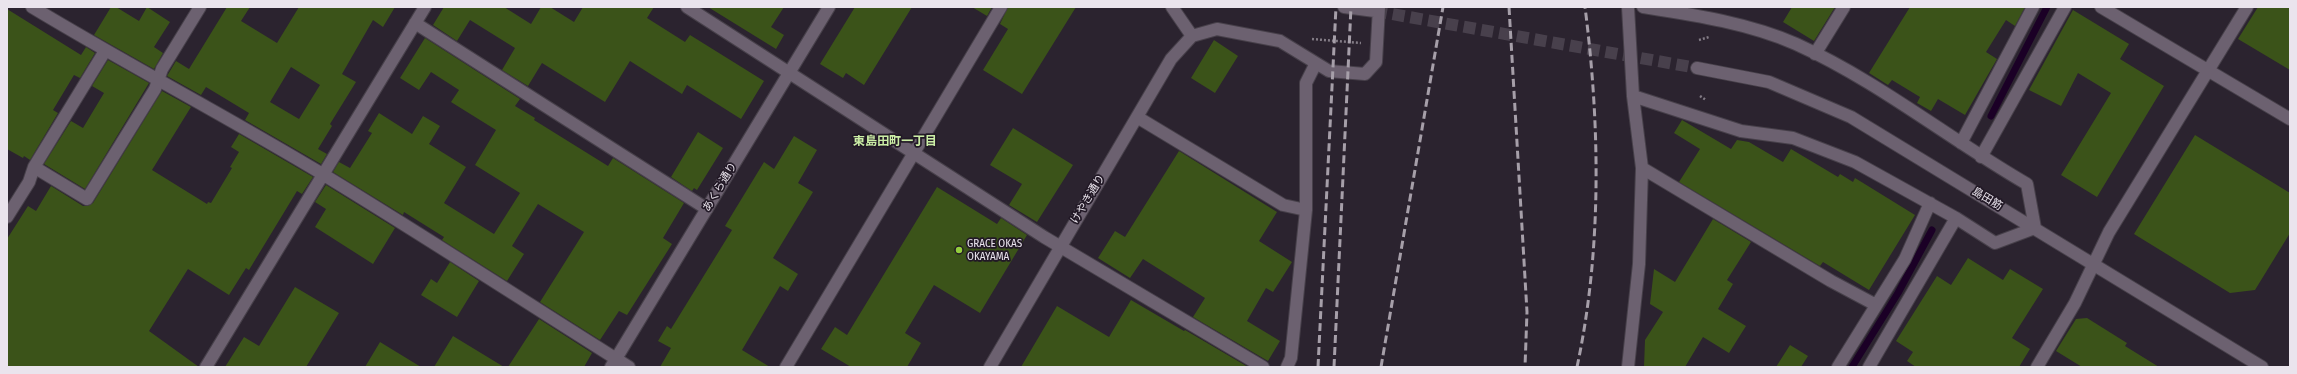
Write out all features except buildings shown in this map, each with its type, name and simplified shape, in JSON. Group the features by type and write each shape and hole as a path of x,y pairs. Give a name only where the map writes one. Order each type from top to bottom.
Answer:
{"street":[{"path":"32,7 105,51 157,79 323,175 614,363 629,367"},
{"path":"34,167 87,199 155,89 157,79 200,7"},
{"path":"210,366 425,7"},
{"path":"688,7 789,74 914,151 1060,246 1263,367"},
{"name":"あくら通り","path":"614,363 829,7"},
{"path":"786,367 1001,7"},
{"path":"1172,7 1192,36 1217,29 1280,42 1329,71 1365,74 1376,62 1377,9 1344,7"},
{"path":"1628,7 1633,96 1642,168 1639,264 1628,367"},
{"path":"1633,96 1741,131 1793,138 1855,162 1956,218 1995,243 2035,228 2027,184 1981,157 1860,78 1794,44 1719,19 1643,7"},
{"path":"1815,54 1844,7"},
{"path":"1961,144 2033,7"},
{"path":"1981,157 2065,7"},
{"path":"2101,7 2290,119"},
{"path":"2037,367 2075,303 2109,232 2209,72 2247,7"},
{"path":"415,23 707,210"},
{"name":"けやき通り","path":"990,367 1171,59 1192,36"},
{"path":"7,217 30,182 34,167 105,51"},
{"path":"1287,367 1291,358 1306,210 1306,83 1316,63"},
{"name":"島田筋","path":"1697,68 1769,82 1851,117 2262,367"},
{"path":"1137,117 1283,205 1306,210"},
{"path":"1642,168 1831,281 1876,305"},
{"path":"1838,367 1905,258 1930,203"},
{"path":"1875,365 1956,218"}],"path":[{"path":"1325,40 1360,44"}],"waterway":[{"path":"1991,116 2047,7"},
{"path":"1852,367 1898,293 1932,230"}],"tunnel":[{"path":"1375,11 1697,68"}],"railway":[{"path":"1318,367 1336,7"},
{"path":"1334,367 1351,7"},
{"path":"1381,367 1443,7"},
{"path":"1509,7 1527,312 1525,367"},
{"path":"1577,367 1591,278 1596,187 1594,97 1585,7"}],"place":[{"name":"GRACE OKAS OKAYAMA","path":"959,250"}],"district":[{"name":"東島田町一丁目","path":"895,142"}]}
